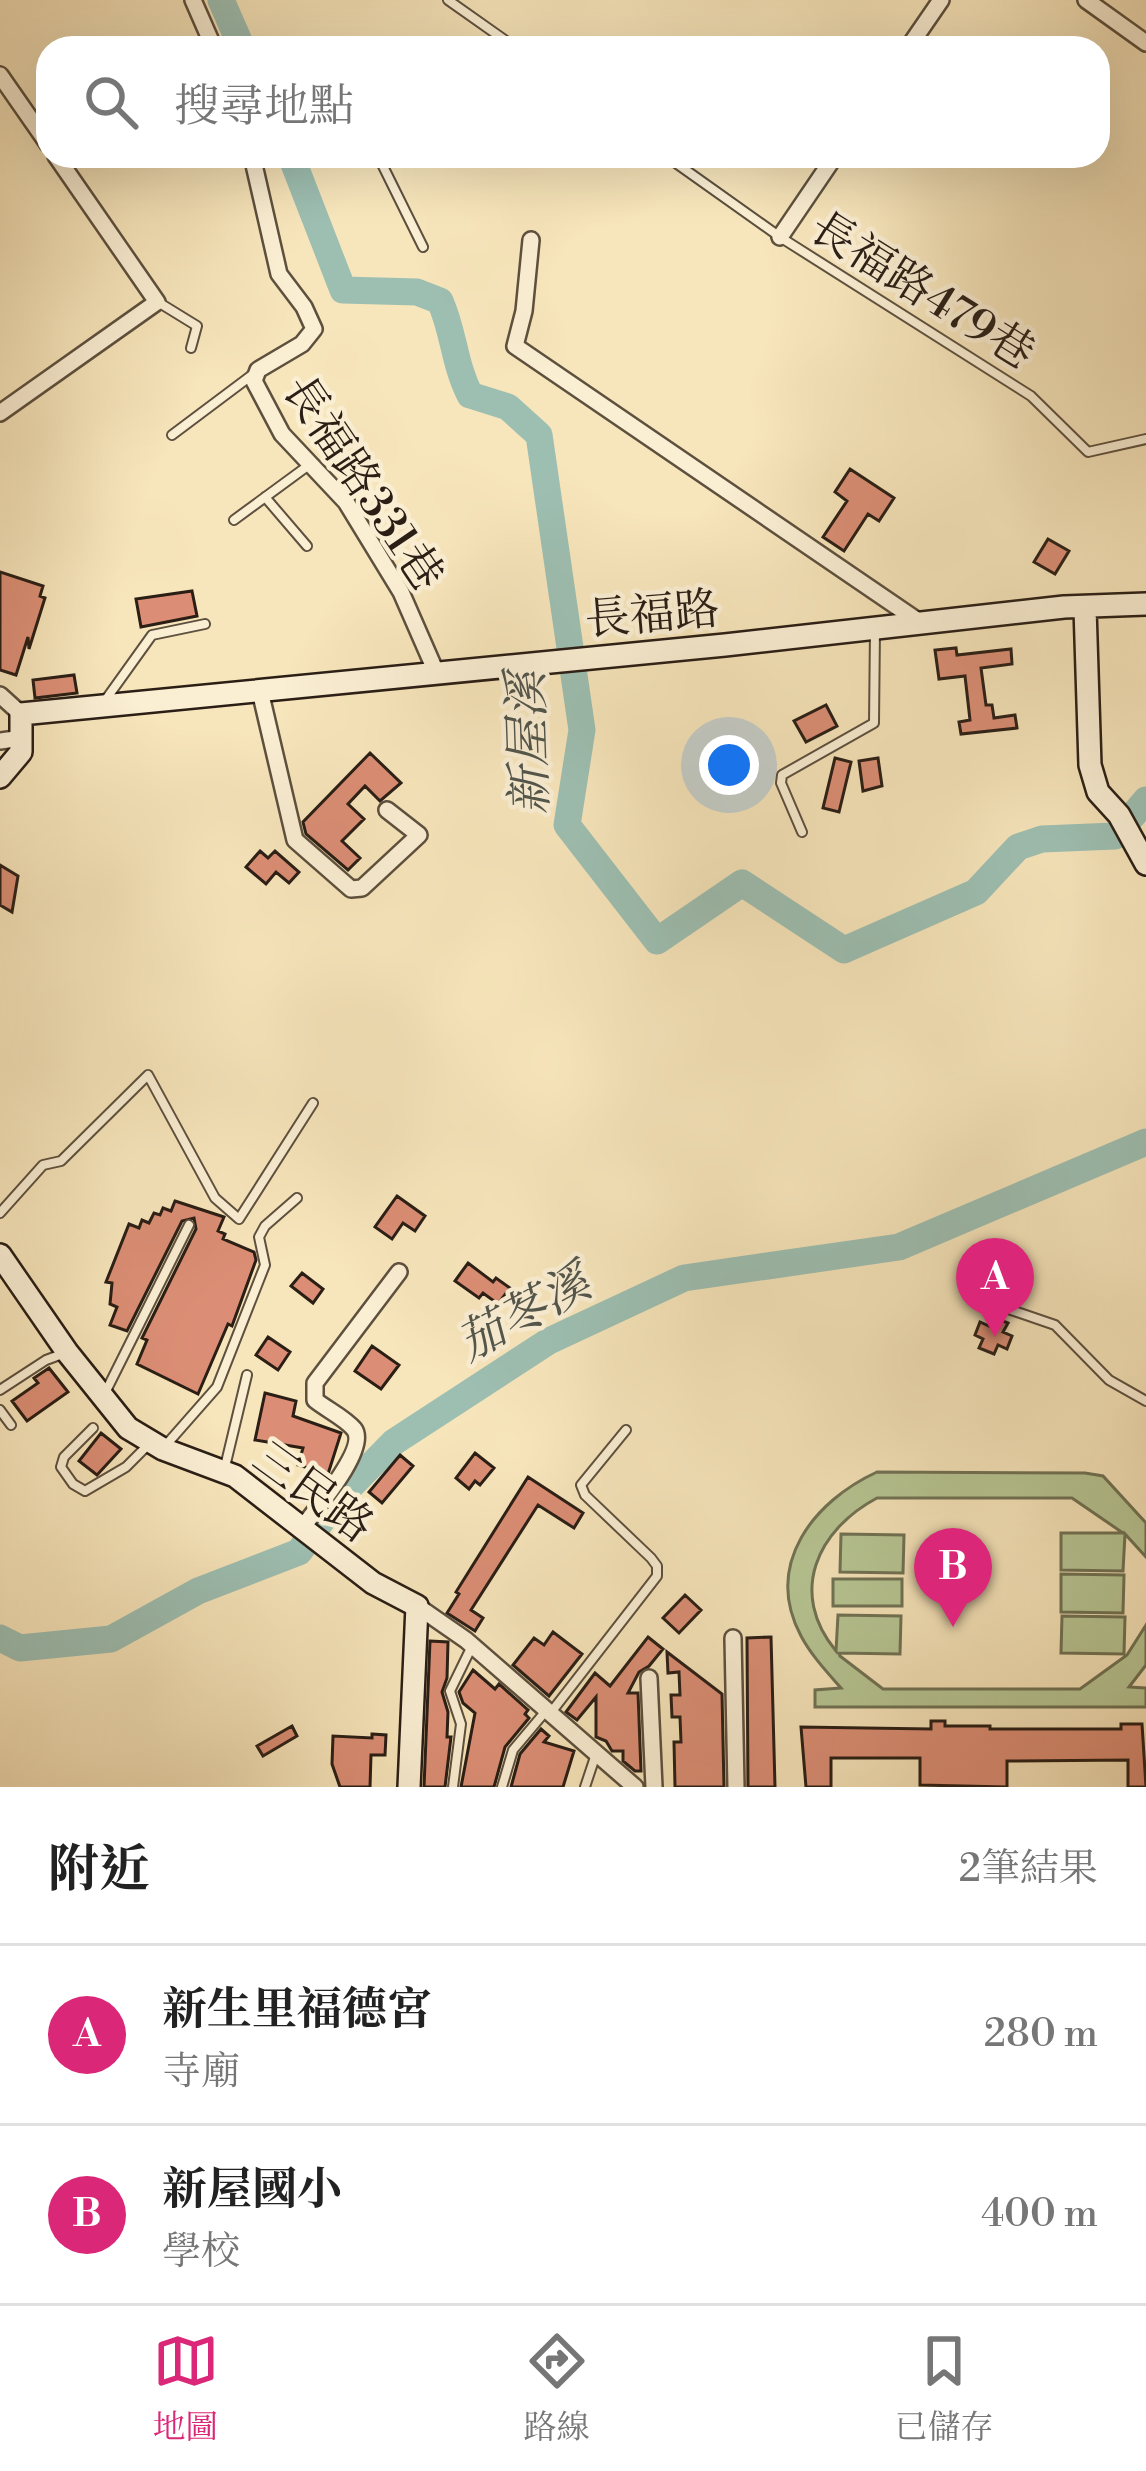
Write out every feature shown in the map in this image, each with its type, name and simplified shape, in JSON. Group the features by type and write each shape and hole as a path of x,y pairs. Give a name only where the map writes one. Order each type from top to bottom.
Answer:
{"street":[{"path":"193,0 209,36"},
{"path":"916,36 941,0"},
{"path":"1086,0 1146,43"},
{"path":"0,75 36,127"},
{"path":"0,413 157,302 64,168"},
{"name":"長福路331巷","path":"254,168 279,274 314,329 302,344 258,370 254,381 282,434 346,502 401,592 436,672"},
{"path":"780,237 827,168"},
{"path":"531,240 524,311 515,346 918,621"},
{"name":"長福路","path":"10,715 918,621 1146,604"},
{"path":"1084,608 1090,765 1099,792 1119,815 1144,859"},
{"path":"260,691 295,840 351,889 362,888 418,835 387,810"},
{"path":"0,694 10,715 11,740 21,752 0,777"},
{"name":"三民路","path":"0,1255 67,1352 128,1428 157,1445 235,1476 373,1583 418,1606"},
{"path":"308,1532 353,1457 358,1440 354,1429 315,1400 316,1383 399,1272"},
{"path":"418,1606 472,1646 634,1787"},
{"path":"410,1787 418,1606"},
{"path":"733,1638 736,1787"},
{"path":"649,1678 654,1787"}],"lane":[{"path":"448,0 498,36"},
{"path":"384,168 423,247"},
{"name":"長福路479巷","path":"683,168 780,237 1031,396 1088,452 1146,439"},
{"path":"157,302 197,326 191,348"},
{"path":"172,435 258,370"},
{"path":"234,520 310,464"},
{"path":"265,496 307,547"},
{"path":"100,708 152,635 206,624"},
{"path":"802,832 782,775 874,723 875,628"},
{"path":"0,1213 43,1165 61,1161 148,1075 215,1198 239,1219 313,1103"},
{"path":"93,1428 64,1457 62,1467 73,1484 85,1491 157,1445 217,1388 265,1265 260,1237 265,1226 297,1198"},
{"path":"103,1396 189,1226"},
{"path":"988,1302 1055,1325 1108,1380 1146,1401"},
{"path":"0,1390 67,1352"},
{"path":"224,1472 247,1376"},
{"path":"0,1410 11,1425"},
{"path":"502,1787 512,1750 547,1714 657,1576 651,1558 585,1495 581,1485 626,1430"},
{"path":"453,1787 461,1724 450,1691 472,1646"},
{"path":"585,1787 597,1752"}],"green space":[{"path":"877,1472 1103,1476 1146,1523 1146,1557 1125,1534 1123,1571 1061,1570 1061,1533 1123,1533 1072,1498 877,1498 856,1511 825,1545 812,1586 814,1607 836,1651 838,1615 901,1616 900,1654 840,1656 883,1689 1080,1689 1127,1655 1146,1625 1146,1665 1129,1687 1146,1688 1146,1707 815,1707 815,1690 841,1688 801,1636 788,1584 792,1560 815,1518 854,1484"},
{"path":"841,1534 904,1535 903,1573 840,1572"},
{"path":"1061,1574 1124,1575 1123,1613 1061,1612"},
{"path":"833,1579 902,1579 902,1606 833,1606"},
{"path":"1062,1616 1125,1617 1124,1654 1061,1653"}],"building":[{"path":"850,469 894,498 879,521 868,514 844,551 823,537 847,501 835,492"},
{"path":"1048,539 1069,551 1055,574 1034,562"},
{"path":"0,572 43,586 40,596 45,598 16,675 0,670"},
{"path":"192,591 197,616 141,627 136,599"},
{"path":"956,648 957,655 1011,649 1012,664 981,668 986,705 992,705 994,718 1015,715 1017,728 961,734 959,722 970,720 965,676 939,679 935,650"},
{"path":"74,675 77,693 35,698 33,680"},
{"path":"826,705 837,726 806,742 794,721"},
{"path":"370,753 401,783 380,801 365,786 348,804 364,819 342,841 360,858 348,870 306,834 303,822"},
{"path":"835,758 851,762 839,812 823,808"},
{"path":"878,758 882,786 863,791 859,761"},
{"path":"260,851 268,858 275,851 299,872 289,883 276,872 266,884 246,867"},
{"path":"0,865 18,876 12,912 0,905"},
{"path":"397,1196 425,1216 415,1231 403,1223 392,1239 375,1227"},
{"path":"175,1201 224,1217 218,1231 225,1234 223,1239 254,1252 256,1260 232,1326 228,1324 198,1394 137,1364 147,1340 142,1338 196,1229 194,1218 182,1221 127,1331 110,1325 117,1307 110,1304 112,1283 106,1282 129,1224 139,1228 142,1220 149,1223 163,1208 171,1211"},
{"path":"468,1263 510,1288 498,1304 483,1293 479,1298 455,1281"},
{"path":"302,1273 323,1289 313,1303 291,1286"},
{"path":"993,1317 1008,1323 1003,1332 1012,1336 1007,1349 998,1345 994,1354 979,1348 983,1339 975,1335 980,1322 989,1326"},
{"path":"268,1337 290,1352 278,1370 256,1355"},
{"path":"372,1346 399,1365 381,1389 355,1371"},
{"path":"49,1368 68,1392 27,1421 12,1401 38,1383 34,1378"},
{"path":"265,1393 296,1401 293,1416 341,1433 328,1474 298,1465 303,1448 255,1440"},
{"path":"101,1433 121,1449 97,1475 79,1461"},
{"path":"475,1453 494,1468 480,1485 475,1481 469,1489 456,1478"},
{"path":"400,1455 413,1466 382,1503 369,1492"},
{"path":"528,1477 583,1513 574,1528 538,1505 471,1610 483,1618 475,1631 447,1613"},
{"path":"685,1595 701,1610 679,1633 663,1618"},
{"path":"553,1632 582,1654 549,1696 513,1665 534,1638 544,1645"},
{"path":"648,1637 663,1649 639,1672 628,1693 638,1693 641,1771 635,1771 623,1761 623,1751 612,1751 596,1737 596,1697 577,1720 566,1712 595,1673 610,1686"},
{"path":"771,1637 775,1787 748,1787 747,1638"},
{"path":"430,1641 448,1642 442,1692 448,1712 447,1737 451,1737 445,1787 424,1787"},
{"path":"667,1652 722,1694 724,1787 675,1787 674,1742 681,1742 680,1717 672,1717 671,1695 680,1695 679,1672 668,1673"},
{"path":"473,1670 495,1689 499,1684 528,1710 529,1718 505,1747 494,1787 461,1787 475,1713 459,1692"},
{"path":"931,1721 990,1729 1121,1729 1121,1724 1142,1724 1146,1787 1128,1787 1128,1760 1007,1761 1007,1787 920,1785 920,1758 831,1758 831,1787 806,1787 801,1727 931,1729"},
{"path":"292,1726 297,1736 263,1756 257,1746"},
{"path":"541,1729 549,1736 544,1742 574,1751 563,1787 511,1787 520,1754"},
{"path":"372,1734 386,1735 385,1755 371,1755 370,1787 340,1787 332,1764 333,1736 372,1738"}],"waterway":[{"name":"新屋溪","path":"221,0 237,36"},
{"name":"新屋溪","path":"296,168 343,290 417,292 440,301 470,395 508,407 539,435 582,730 567,825 657,941 742,883 844,950 976,892 1018,847 1042,839 1115,836 1146,800"},
{"name":"茄苳溪","path":"0,1638 20,1648 111,1639 198,1591 299,1552 336,1501 394,1442 549,1341 684,1278 899,1247 1146,1142"}],"place":[{"name":"新生里福德宮","path":"995,1337"},
{"name":"新屋國小","path":"953,1627"}]}
